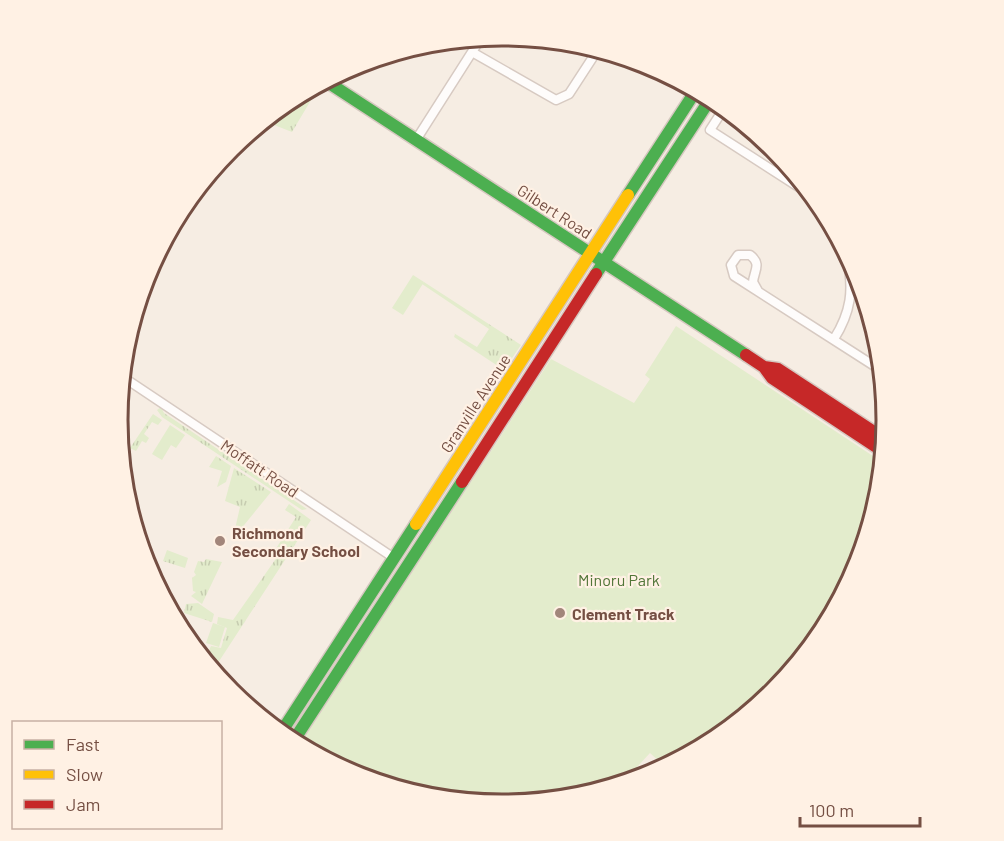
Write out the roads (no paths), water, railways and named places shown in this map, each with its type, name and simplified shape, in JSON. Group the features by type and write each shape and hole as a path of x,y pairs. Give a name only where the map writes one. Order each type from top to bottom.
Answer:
{"main road":[{"name":"Gilbert Road","path":"334,86 764,367 772,378 875,446"},
{"name":"Granville Avenue","path":"286,725 691,98"},
{"name":"Granville Avenue","path":"299,734 705,107"},
{"name":"Gilbert Road","path":"764,367 778,369 875,433"}],"street":[{"path":"416,140 475,47"},
{"path":"472,52 556,100 569,94 593,58"},
{"path":"719,116 710,130 780,171"},
{"path":"758,291 753,282 757,269 756,261 746,254 738,255 732,261 732,273 758,291 872,364"},
{"path":"834,339 848,315 851,301 849,280"},
{"name":"Moffatt Road","path":"130,382 394,558"}],"place":[{"name":"Richmond Secondary School","path":"220,541"},
{"name":"Clement Track","path":"560,613"}],"park label":[{"name":"Minoru Park","path":"619,579"}]}
